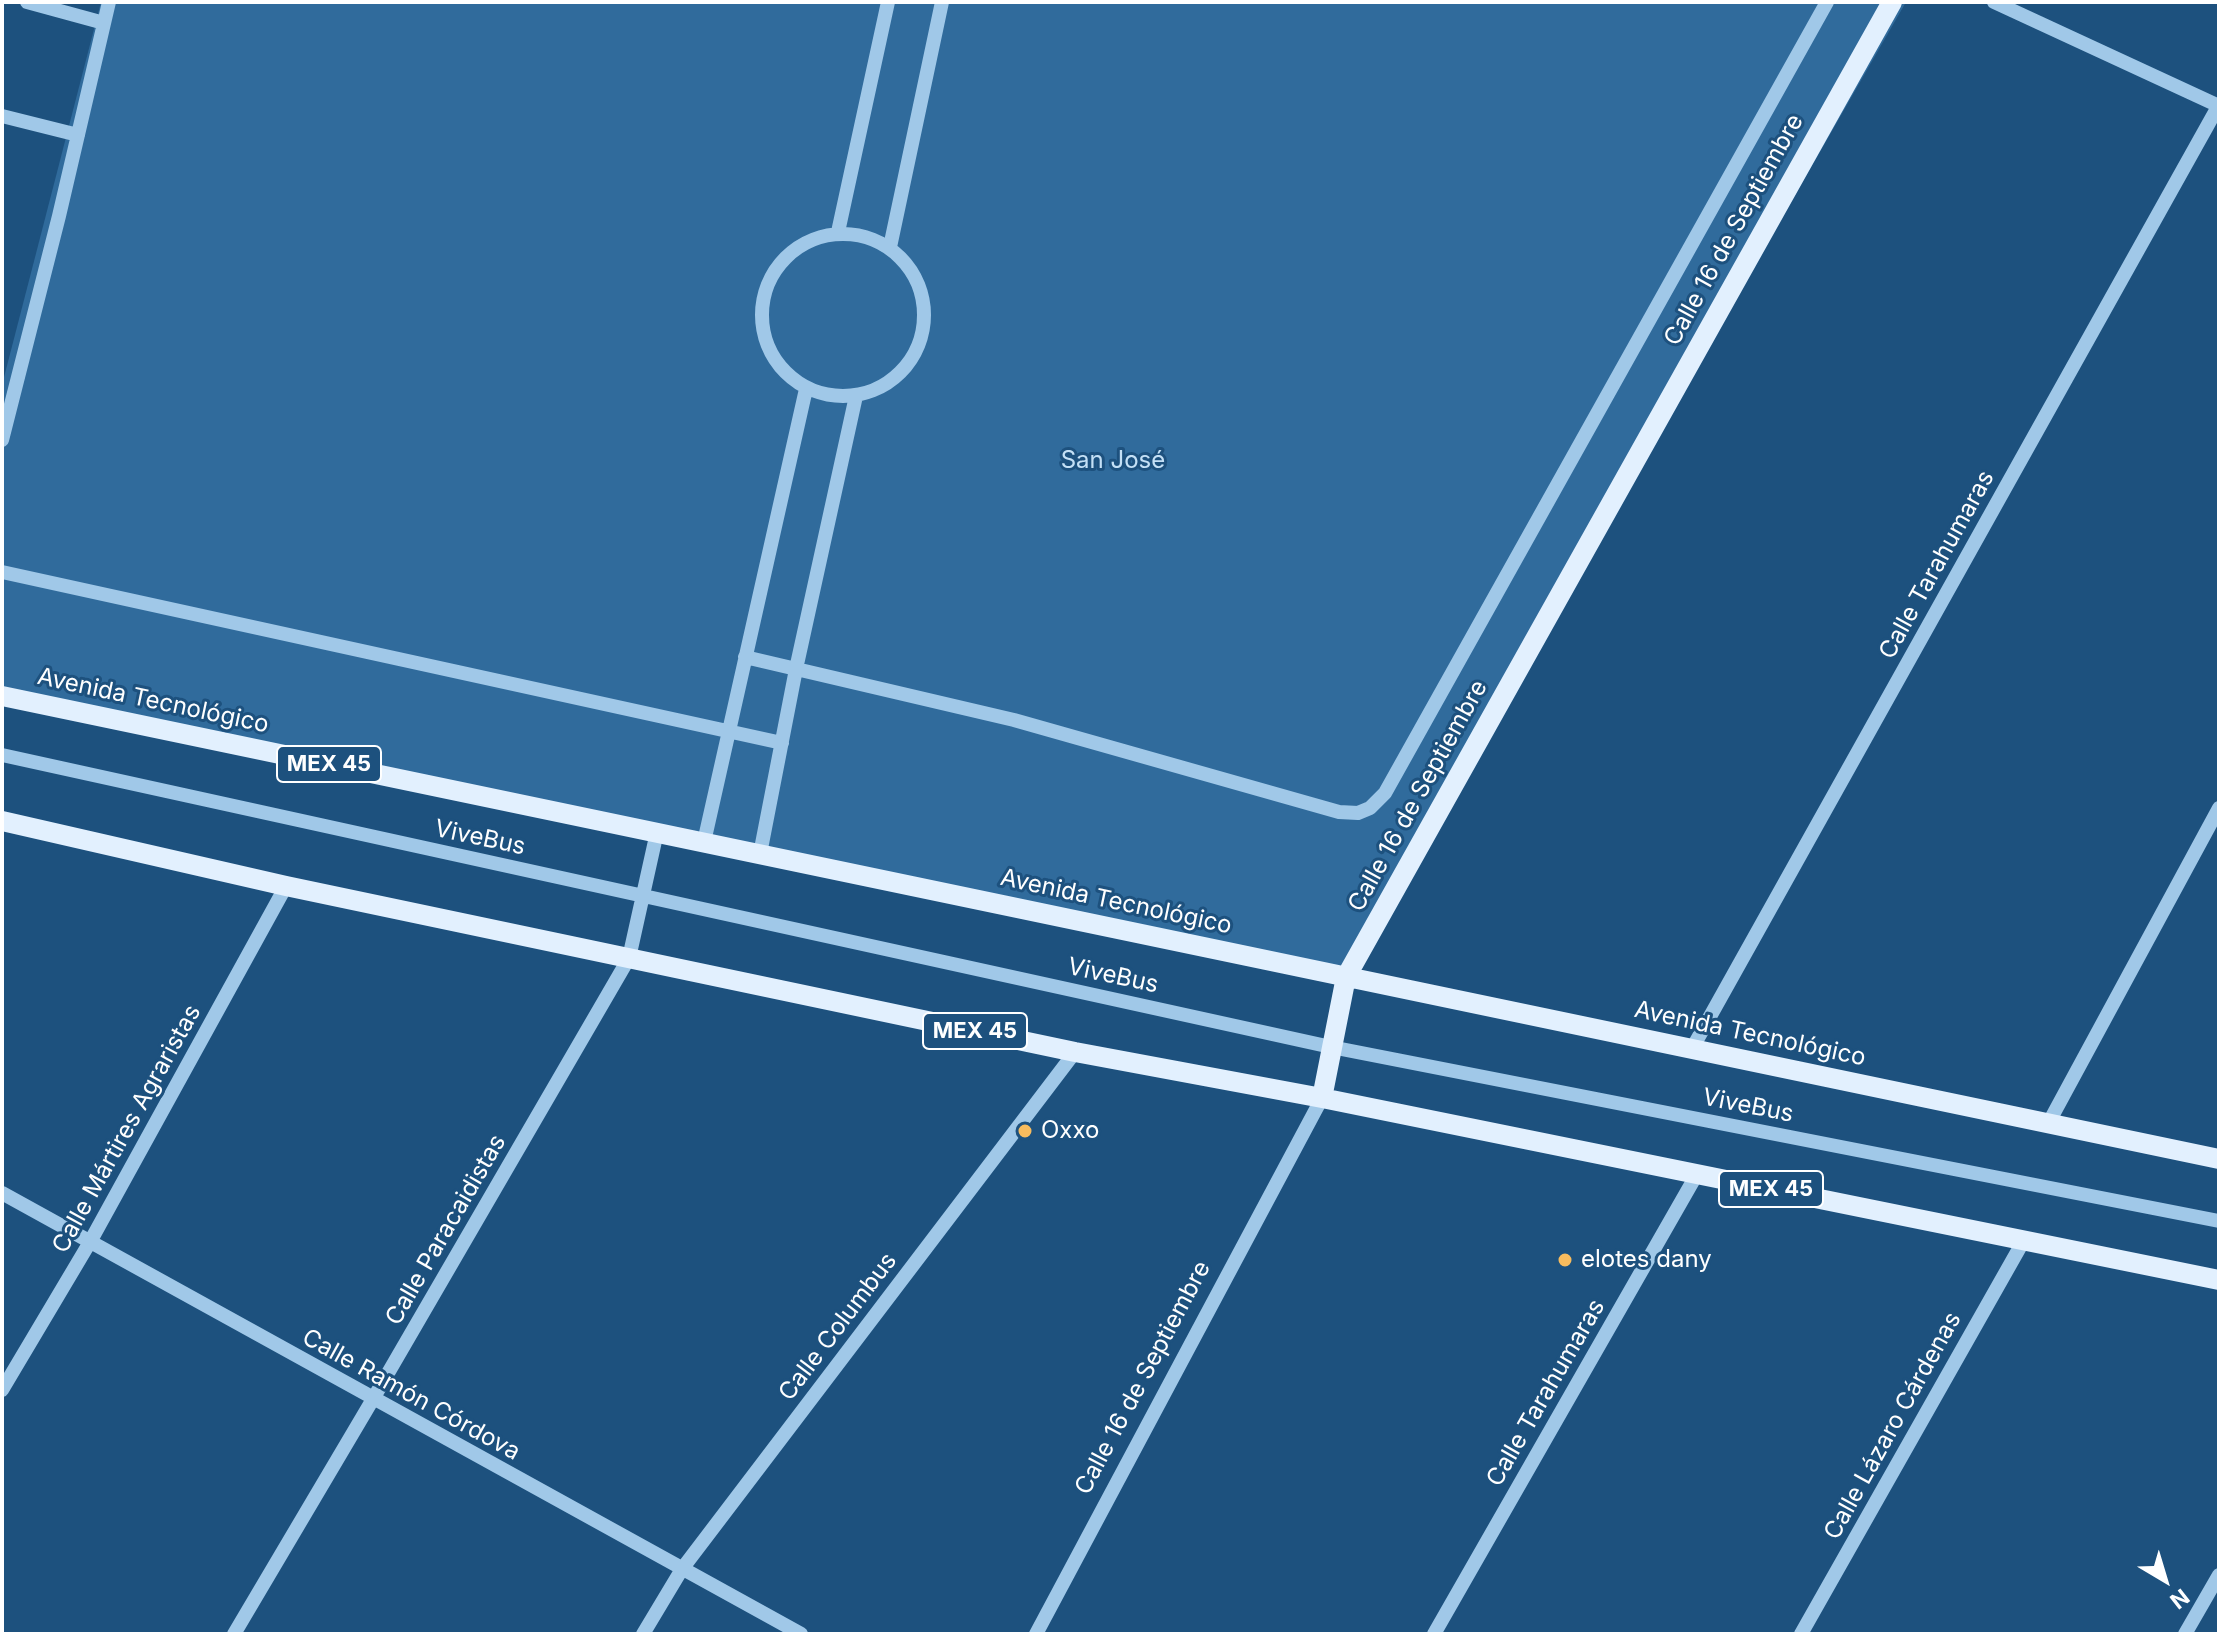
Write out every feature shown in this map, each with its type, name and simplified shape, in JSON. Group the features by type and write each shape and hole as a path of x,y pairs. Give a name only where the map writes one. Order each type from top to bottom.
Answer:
{"main road":[{"name":"Calle 16 de Septiembre","path":"1322,1098 1346,977 1892,2"},
{"name":"Avenida Tecnológico","path":"2,696 2219,1159"},
{"name":"MEX 45","path":"2,821 286,886 1075,1052 1322,1098 2219,1280"}],"street":[{"path":"27,2 104,23"},
{"path":"2,440 109,2"},
{"path":"838,232 888,2"},
{"path":"890,247 942,2"},
{"path":"745,657 1014,720 1339,812 1358,813 1370,808 1385,793 1827,2"},
{"path":"1994,2 2219,105"},
{"name":"Calle Tarahumaras","path":"1693,1047 2219,105"},
{"path":"2,116 78,135"},
{"path":"838,232 890,247 913,270 925,300 924,332 910,362 886,385 856,396 806,389 778,366 763,334 762,299 776,266 804,242 838,232"},
{"path":"704,842 806,389"},
{"path":"760,854 796,669 856,396"},
{"path":"2,572 782,743"},
{"name":"ViveBus","path":"2,755 1331,1047 2219,1221"},
{"path":"2048,1124 2219,808"},
{"name":"Calle Paracaidistas","path":"234,1634 629,958 657,832"},
{"name":"Calle Mártires Agraristas","path":"2,1390 90,1242 286,886"},
{"name":"Calle Columbus","path":"643,1634 682,1569 1075,1052"},
{"name":"Calle 16 de Septiembre","path":"1036,1634 1322,1098"},
{"name":"Calle Tarahumaras","path":"1434,1634 1697,1174"},
{"name":"Calle Ramón Córdova","path":"2,1193 801,1634"},
{"name":"Calle Lázaro Cárdenas","path":"1801,1634 2024,1240"},
{"path":"2185,1634 2219,1575"}],"green space":[{"name":"San José","path":"101,2 1906,2 1346,977 2,696 2,385"}],"place":[{"name":"Oxxo","path":"1025,1131"},
{"name":"elotes dany","path":"1565,1260"}]}
